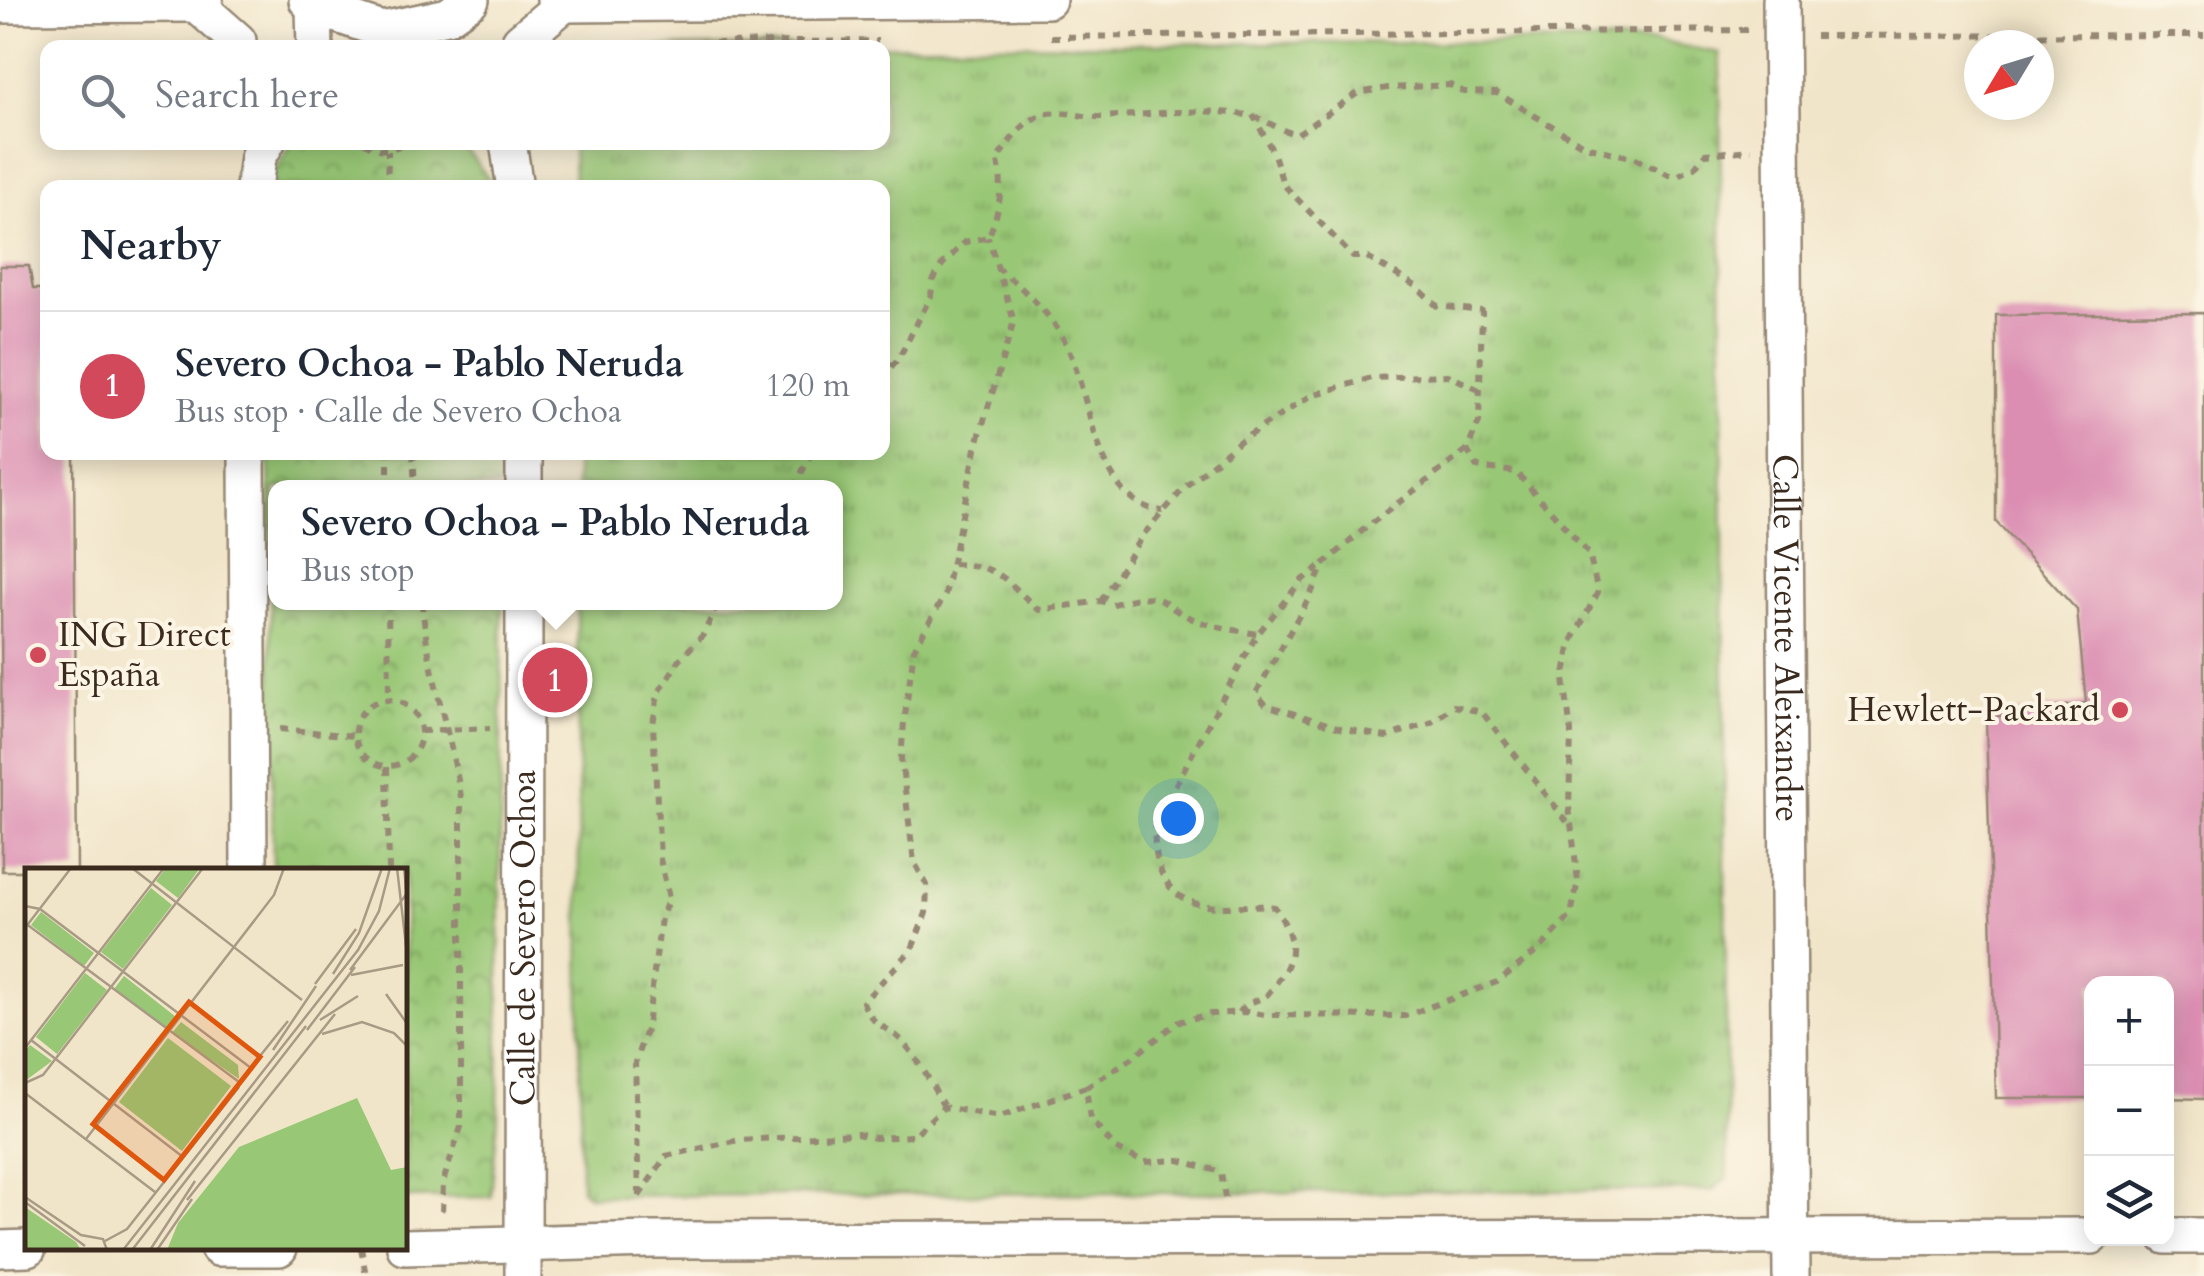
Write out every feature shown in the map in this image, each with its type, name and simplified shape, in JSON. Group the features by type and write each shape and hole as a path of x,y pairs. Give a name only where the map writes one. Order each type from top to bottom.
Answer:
{"street":[{"path":"521,40 559,2 1048,0"},
{"path":"0,5 201,2 237,40"},
{"path":"314,40 310,4 382,30 455,21"},
{"name":"Calle Vicente Aleixandre","path":"1782,16 1791,1276"},
{"path":"239,150 241,180"},
{"path":"255,180 262,150"},
{"path":"247,460 250,868"},
{"name":"Calle de Severo Ochoa","path":"523,1261 524,610"},
{"path":"408,1247 442,1246 523,1261 651,1240 2084,1236"},
{"path":"2174,1236 2204,1236"}],"path":[{"path":"559,2 570,40"},
{"path":"1048,38 1724,28 1782,16 1840,38 2204,35"},
{"path":"1467,450 1477,467 1516,472 1588,554 1598,592 1571,643 1564,679 1571,732 1569,807 1578,881 1571,915 1540,950 1497,982 1405,1016 1211,1014 1178,1022 1086,1087 1000,1117 944,1106 900,1039 869,1019 863,1002 912,949 926,913 926,885 914,862 901,758 904,723 914,649 945,595 977,444 1014,321 988,237 995,223 1002,173 997,159 1014,136 1034,118 1056,111 1096,118 1192,110 1253,116 1279,132 1297,134 1358,93 1450,86 1464,92 1496,92 1585,146 1635,158 1669,175 1695,167 1705,154 1782,149"},
{"path":"1239,1012 1248,1002 1268,994 1282,976 1293,953 1288,928 1275,907 1192,904 1166,886 1153,851 1154,822 1258,634 1302,580 1467,450 1479,422 1482,311 1437,306 1416,286 1366,257 1354,257 1283,184 1274,154 1253,116"},
{"path":"387,180 388,150"},
{"path":"890,369 931,296 932,281 942,265 966,242 988,237"},
{"path":"996,267 1032,295 1064,340 1119,489 1144,509 1165,510"},
{"path":"1101,601 1142,536 1186,486 1240,441 1312,394 1372,378 1448,375 1479,390"},
{"path":"953,564 1002,574 1039,610 1101,601 1111,605 1140,596 1162,598 1198,621 1258,634"},
{"path":"1323,565 1256,693 1266,705 1340,728 1386,737 1430,722 1454,706 1482,712 1572,828"},
{"path":"388,610 389,699"},
{"path":"423,610 461,797 461,1126 443,1182 442,1246"},
{"path":"651,1240 639,1196 635,1062 647,1027 661,918 670,898 660,858 653,724 658,694 680,659 703,635 715,610"},
{"path":"389,699 404,704 416,715 421,731 418,749 404,762 386,766 371,762 359,751 354,736 357,717 370,704 389,699"},
{"path":"250,726 354,736"},
{"path":"421,731 524,727"},
{"path":"386,766 390,868"},
{"path":"1086,1087 1090,1119 1115,1148 1143,1162 1179,1160 1221,1172 1224,1192"},
{"path":"639,1196 666,1156 740,1140 856,1134 875,1138 914,1136 944,1106"},
{"path":"362,1251 366,1276"}],"green space":[{"path":"1656,41 1720,53 1727,1177 1713,1190 589,1196 581,1189 577,610 843,610 843,480 576,480 576,460 890,460 890,180 574,180 573,150 890,150 890,45"},
{"path":"288,150 467,150 489,180 273,180 274,171"},
{"path":"269,460 503,460 502,480 269,480"},
{"path":"271,610 502,610 498,1118 491,1197 408,1198 408,868 273,868"}],"building":[{"name":"ING Direct España","path":"0,266 29,266 33,289 40,289 40,460 74,460 77,868 2,871"},
{"name":"Hewlett-Packard","path":"2204,313 2204,1099 2174,1098 2174,976 2084,976 2084,1098 1996,1098 1986,718 2086,703 2077,610 1996,522 1996,315"}],"place":[{"name":"ING Direct España","path":"38,655"},
{"name":"Severo Ochoa - Pablo Neruda","path":"555,680"},
{"name":"Hewlett-Packard","path":"2120,710"}]}
